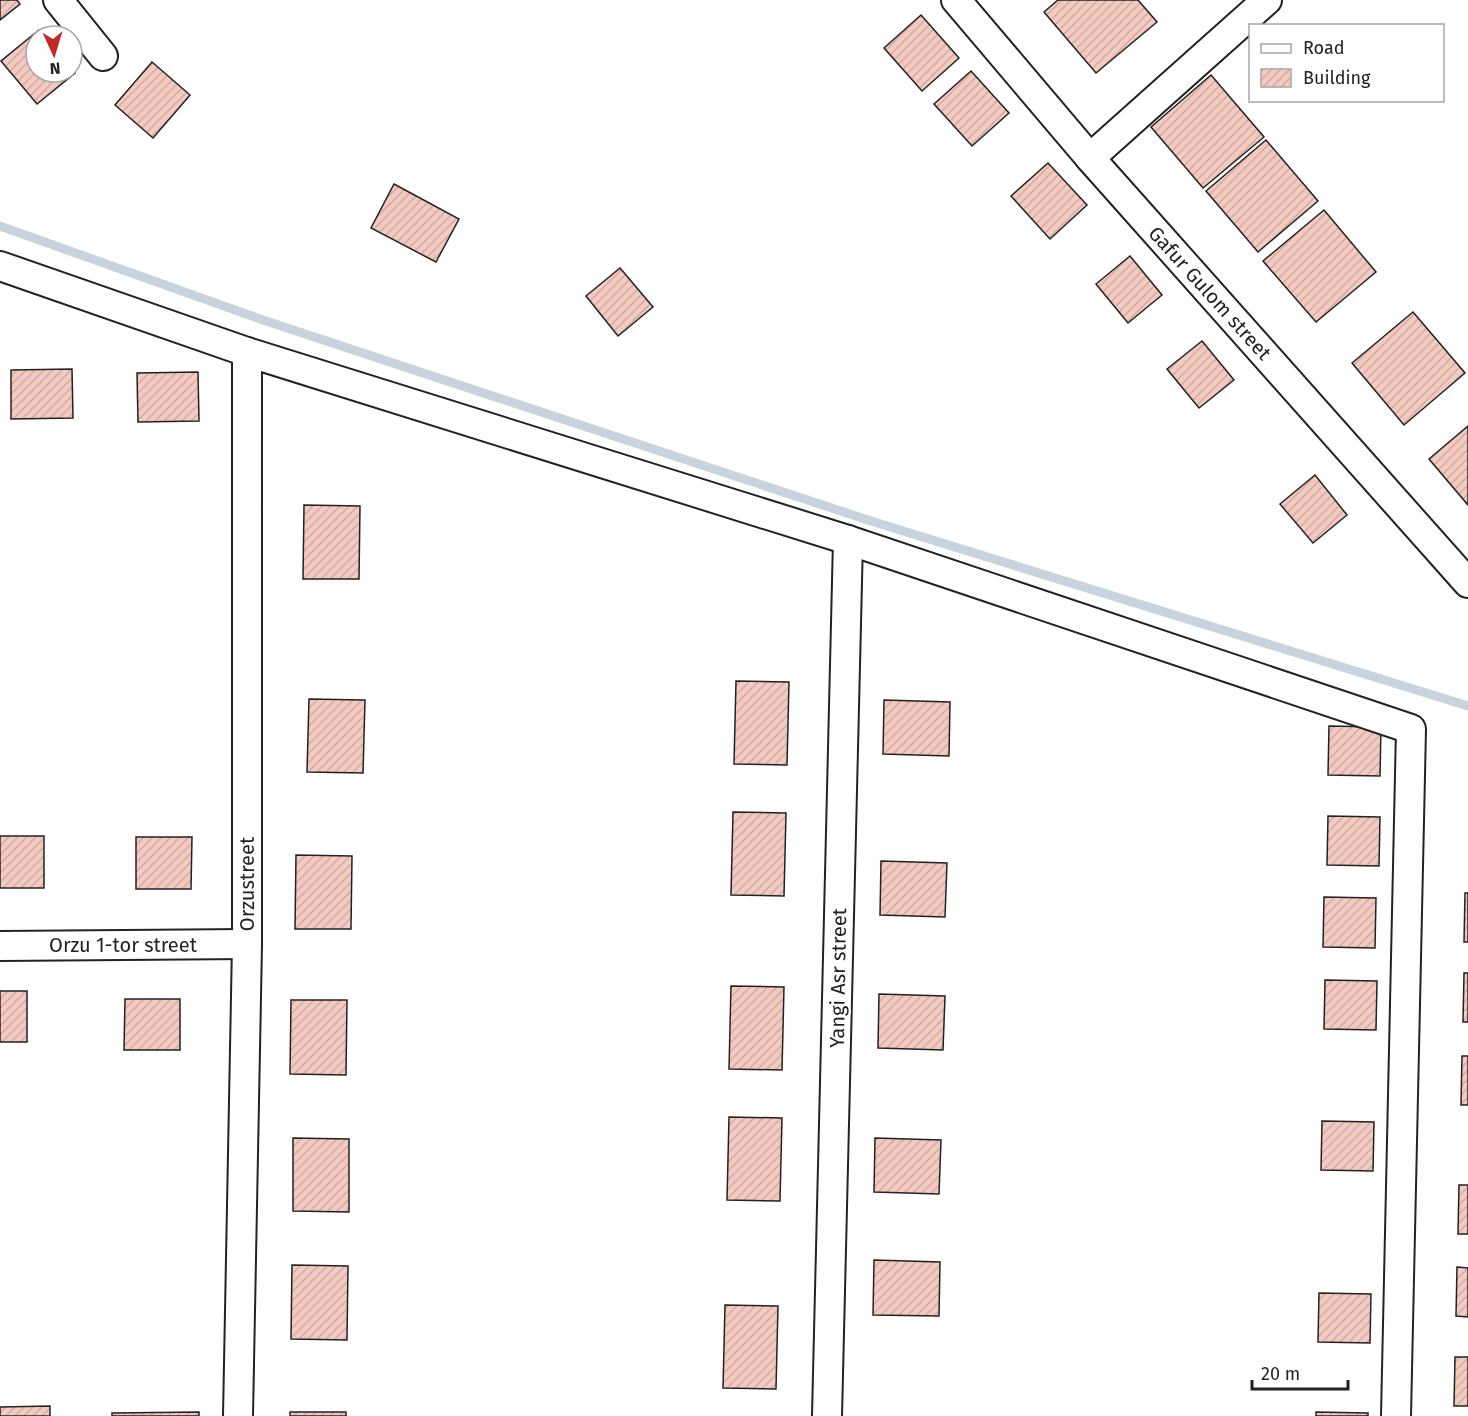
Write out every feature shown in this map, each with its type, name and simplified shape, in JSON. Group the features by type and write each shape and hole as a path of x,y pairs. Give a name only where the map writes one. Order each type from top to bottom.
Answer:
{"street":[{"path":"58,0 103,56"},
{"name":"Gafur Gulom street","path":"956,0 1090,158 1468,583"},
{"path":"1090,158 1267,0"},
{"path":"0,266 247,352 848,540 1411,729 1396,1416"},
{"name":"Orzustreet","path":"238,1416 247,944 247,352"},
{"name":"Yangi Asr street","path":"827,1416 848,540"},
{"name":"Orzu 1-tor street","path":"0,946 247,944"}],"building":[{"path":"0,0 17,0 20,4 0,20"},
{"path":"1058,0 1138,0 1157,22 1096,73 1044,12"},
{"path":"921,15 959,58 922,91 884,48"},
{"path":"24,42 24,84 62,84 37,104 1,61"},
{"path":"152,62 190,95 153,138 115,105"},
{"path":"971,71 1009,113 972,146 934,104"},
{"path":"1211,75 1264,137 1203,188 1151,127"},
{"path":"1266,140 1318,201 1258,252 1206,191"},
{"path":"1048,163 1087,205 1050,239 1011,196"},
{"path":"394,184 459,219 436,262 371,228"},
{"path":"1324,210 1376,272 1316,322 1263,261"},
{"path":"1130,256 1162,295 1128,323 1096,284"},
{"path":"620,268 653,307 618,336 586,296"},
{"path":"1413,312 1465,373 1404,425 1352,363"},
{"path":"1202,341 1234,380 1199,408 1167,369"},
{"path":"72,369 73,418 11,419 11,370"},
{"path":"198,372 199,421 138,422 137,373"},
{"path":"1468,426 1468,505 1429,459"},
{"path":"1315,475 1347,515 1313,543 1280,504"},
{"path":"304,505 360,506 359,579 303,579"},
{"path":"736,681 789,682 787,765 734,764"},
{"path":"309,699 365,700 363,773 307,772"},
{"path":"884,700 950,702 949,756 883,754"},
{"path":"1329,726 1381,727 1380,776 1328,775"},
{"path":"733,812 786,813 784,896 731,895"},
{"path":"1328,816 1380,817 1379,866 1327,865"},
{"path":"0,836 44,836 44,888 0,888"},
{"path":"136,837 192,837 191,889 136,889"},
{"path":"296,855 352,856 351,929 295,929"},
{"path":"881,861 947,863 945,917 880,915"},
{"path":"1465,893 1468,893 1468,942 1464,942"},
{"path":"1324,897 1376,898 1375,948 1323,947"},
{"path":"1464,973 1468,973 1468,1022 1463,1022"},
{"path":"1325,980 1377,981 1376,1030 1324,1029"},
{"path":"731,986 784,987 782,1070 729,1069"},
{"path":"0,991 27,991 27,1042 0,1042"},
{"path":"879,994 945,996 943,1050 878,1048"},
{"path":"125,999 180,999 180,1050 124,1050"},
{"path":"291,1000 347,1000 346,1075 290,1074"},
{"path":"1462,1056 1468,1056 1468,1105 1461,1105"},
{"path":"729,1117 782,1118 780,1201 727,1200"},
{"path":"1322,1121 1374,1122 1373,1171 1321,1170"},
{"path":"293,1138 349,1139 349,1212 293,1211"},
{"path":"875,1138 941,1140 939,1194 874,1192"},
{"path":"1459,1185 1468,1185 1468,1234 1458,1234"},
{"path":"874,1260 940,1262 939,1316 873,1315"},
{"path":"292,1265 348,1266 347,1340 291,1339"},
{"path":"1457,1267 1468,1268 1468,1317 1456,1316"},
{"path":"1319,1293 1371,1294 1370,1343 1318,1342"},
{"path":"725,1305 778,1306 776,1389 723,1388"},
{"path":"1455,1357 1468,1357 1468,1406 1454,1406"},
{"path":"50,1406 50,1416 0,1416 0,1407"},
{"path":"199,1412 199,1416 112,1416 112,1413"},
{"path":"290,1412 346,1412 346,1416 290,1416"},
{"path":"1316,1412 1368,1413 1368,1416 1316,1416"}],"waterway":[{"path":"0,226 263,320 871,521 1468,706"}]}
